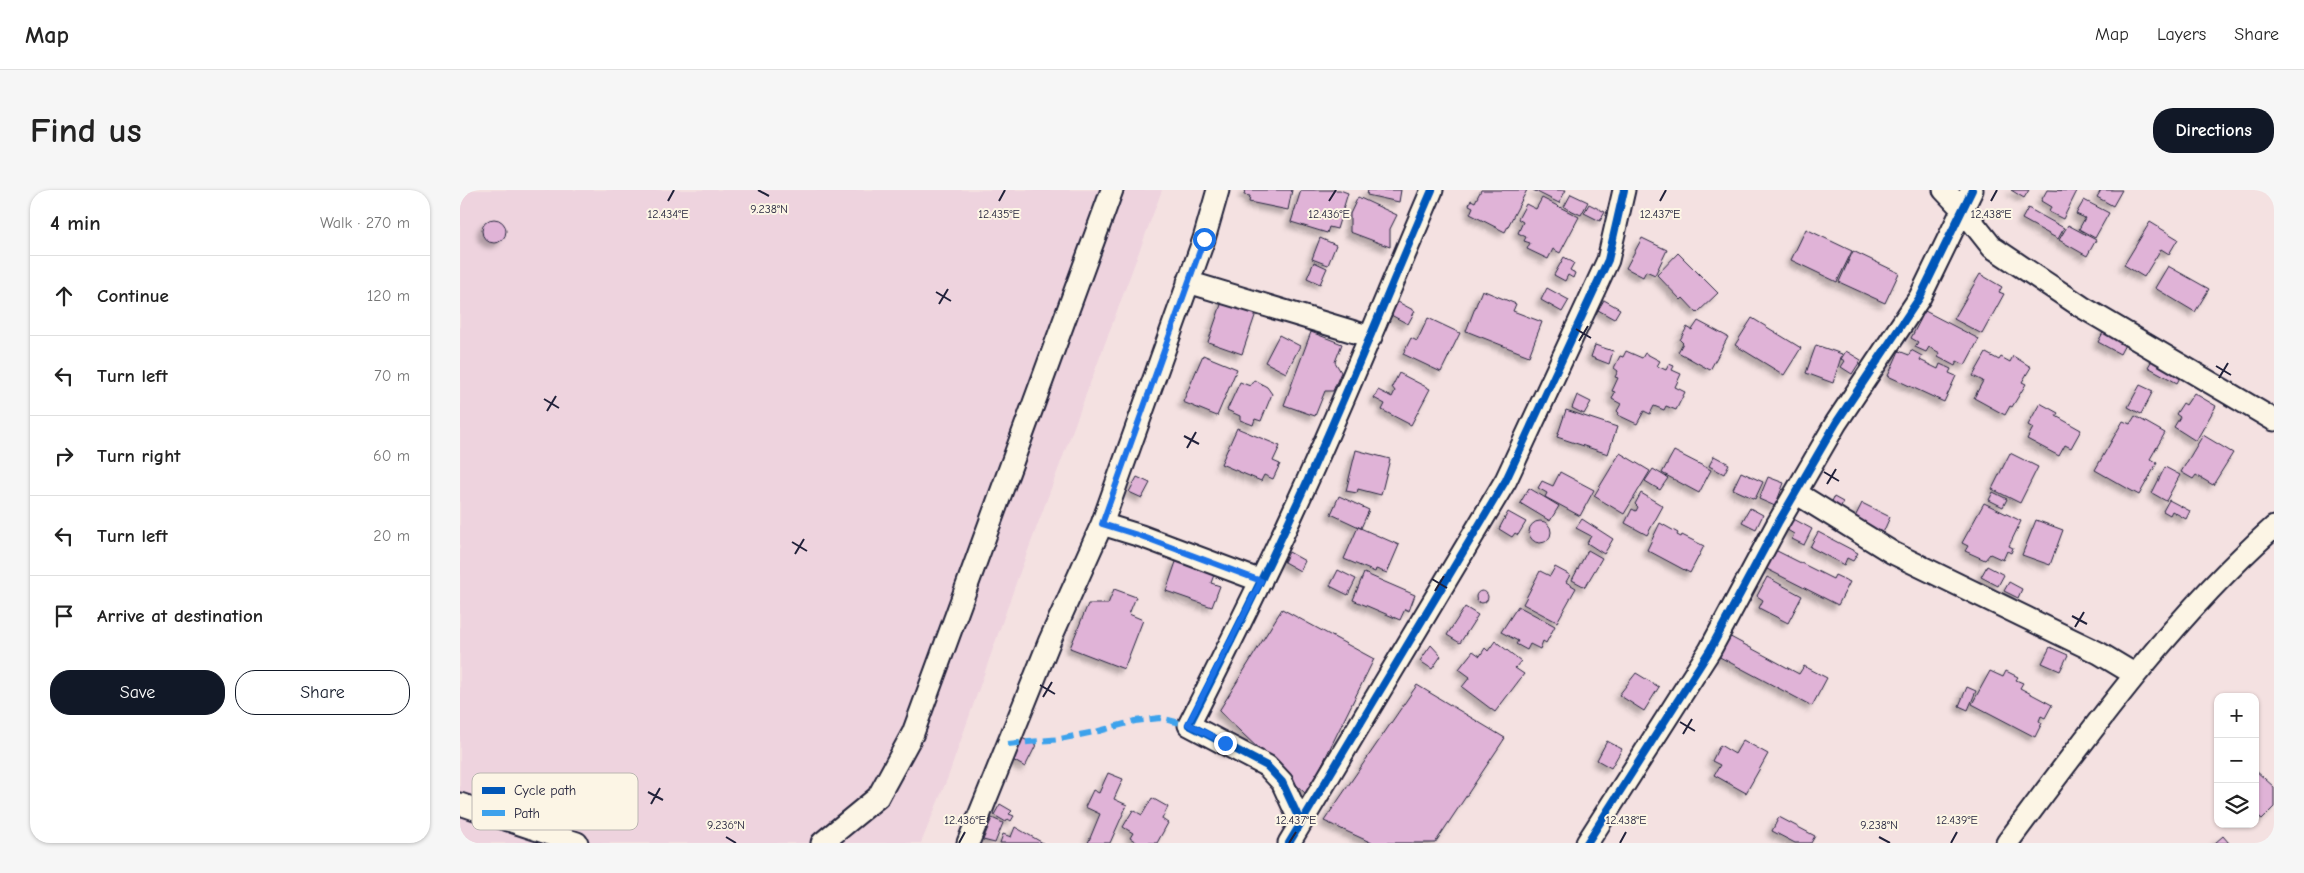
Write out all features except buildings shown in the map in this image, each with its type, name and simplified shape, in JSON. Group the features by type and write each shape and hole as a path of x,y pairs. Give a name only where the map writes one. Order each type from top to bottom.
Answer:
{"street":[{"path":"822,843 878,798 913,733 1112,190"},
{"path":"968,843 1050,640 1102,524 1204,239 1218,190"},
{"path":"1301,824 1282,782 1267,766 1188,724 1261,581 1371,337 1432,190"},
{"path":"1289,843 1506,480 1608,260 1624,190"},
{"path":"1944,190 1962,209 1992,247 2090,312 2274,420"},
{"path":"1587,843 1710,650 1796,493 1858,389 1920,297 1972,190"},
{"path":"1188,282 1371,337"},
{"path":"1796,493 1893,553 2099,653 2134,674"},
{"path":"1102,524 1141,536 1261,581"},
{"path":"2007,843 2134,674 2234,563 2274,527"},
{"path":"460,804 472,808"},
{"path":"539,830 578,843"}],"shaded area":[{"path":"460,190 1162,190 1017,580 948,777 921,843 460,843"}],"marked path":[{"path":"1008,744 1060,739 1135,721 1160,718 1189,725"}],"cycle path":[{"path":"1301,823 1282,782 1267,766 1189,725 1256,591 1312,470 1432,190"},
{"path":"1289,843 1506,480 1608,260 1624,190"},
{"path":"1587,843 1710,650 1778,523 1836,423 1920,297 1972,190"}],"route":[{"path":"1204,239 1102,524 1141,536 1261,581 1188,724 1225,743"}]}
